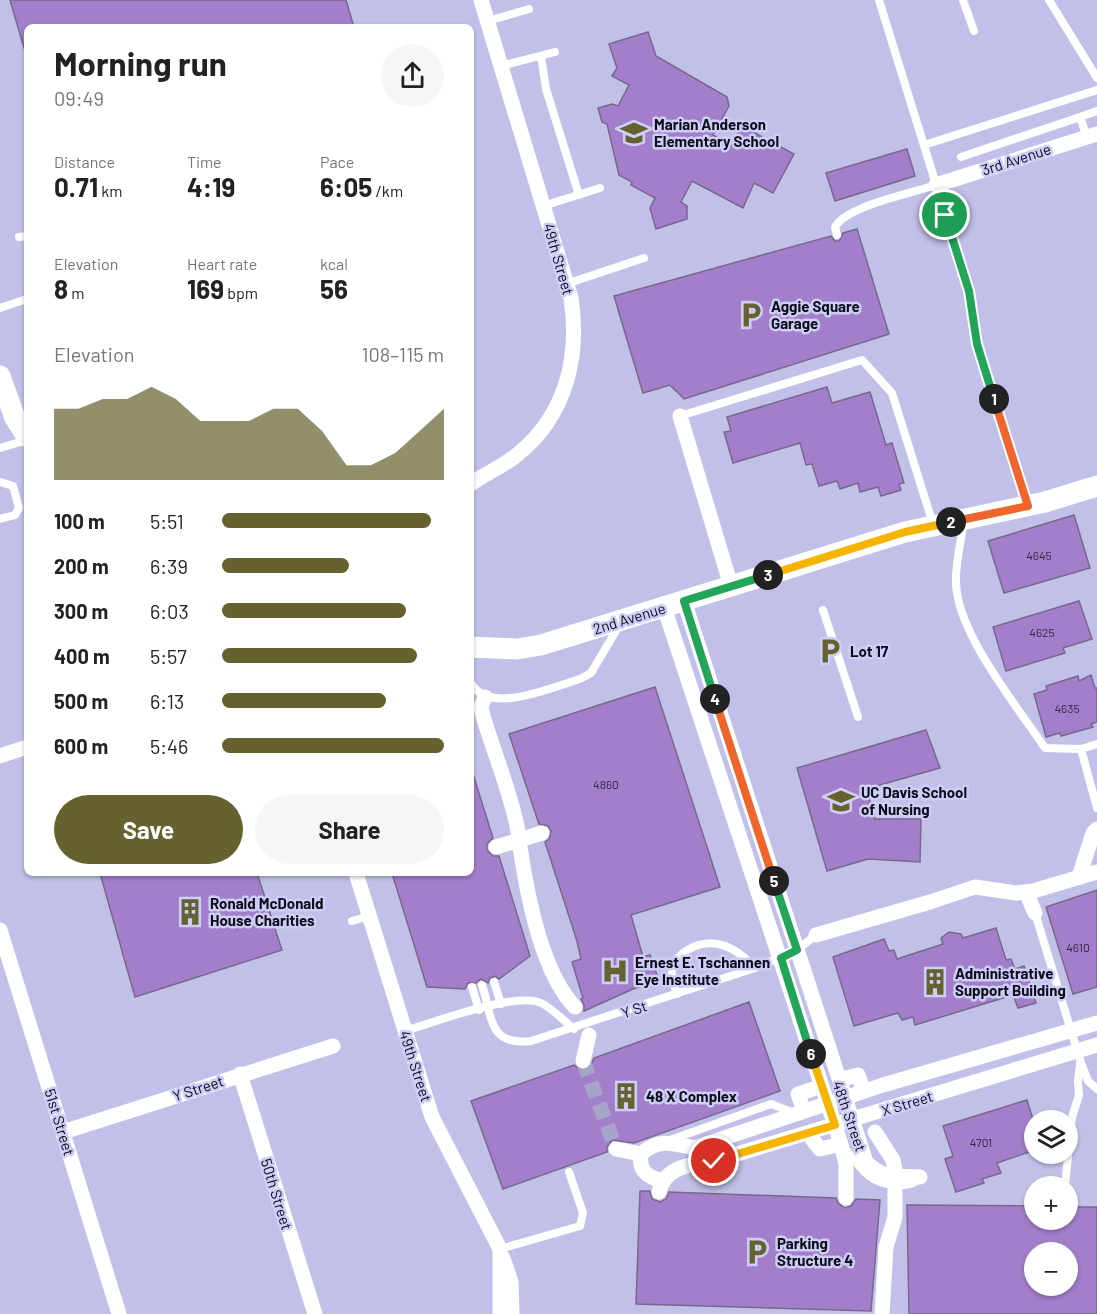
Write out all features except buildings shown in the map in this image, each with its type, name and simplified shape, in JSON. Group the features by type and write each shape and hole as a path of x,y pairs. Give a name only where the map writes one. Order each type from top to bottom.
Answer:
{"street":[{"name":"49th Street","path":"474,482 517,455 542,430 555,410 571,370 575,341 574,319 566,284 481,0"},
{"name":"3rd Avenue","path":"936,185 1092,135"},
{"path":"0,376 15,418 24,434"},
{"path":"680,416 731,586"},
{"name":"2nd Avenue","path":"474,651 517,649 541,645 905,532 1028,506 1097,486"},
{"name":"48th Street","path":"674,604 797,950 866,1162 895,1182 921,1177"},
{"name":"48th Street","path":"674,604 781,958 835,1125 837,1145 846,1164 846,1198"},
{"path":"485,697 481,707 483,716 504,775 530,898 546,959 559,985 579,1011"},
{"path":"0,756 24,748"},
{"path":"1079,877 1093,832 1097,829"},
{"path":"496,847 542,833"},
{"path":"816,935 930,903 975,887 1016,893 1026,892 1097,872"},
{"name":"49th Street","path":"357,876 439,1133 479,1205 500,1249 511,1282 512,1314"},
{"path":"1026,892 1035,913"},
{"name":"51st Street","path":"0,930 119,1314"},
{"name":"X Street","path":"1097,1023 883,1085 828,1105 799,1110 694,1148 665,1142 655,1144 640,1154 640,1167 661,1186 671,1172 691,1164 714,1161 1079,1057 1097,1045"},
{"path":"581,1032 583,1061"},
{"name":"Y Street","path":"63,1132 333,1046"},
{"name":"50th Street","path":"240,1074 315,1314"},
{"path":"799,1110 798,1094 813,1089"},
{"path":"872,1131 893,1160 895,1182 894,1217 886,1247 882,1314"},
{"path":"812,1139 820,1149 837,1145"},
{"path":"616,1149 640,1154"},
{"name":"49th Street","path":"500,1249 500,1314"}],"lane":[{"path":"879,0 969,291 977,344 1028,506"},
{"path":"963,0 974,31"},
{"path":"1048,0 1097,78"},
{"path":"488,21 529,9"},
{"path":"501,66 555,52"},
{"path":"541,56 546,89 579,195"},
{"path":"924,145 1097,90"},
{"path":"961,157 1097,111"},
{"path":"1080,117 1092,135"},
{"path":"837,234 835,226 839,219 936,185"},
{"path":"543,206 600,188"},
{"path":"566,284 644,258"},
{"path":"0,308 24,300"},
{"path":"680,416 862,360 892,393 934,526"},
{"path":"0,448 24,440"},
{"path":"0,482 13,486 20,508 15,515 0,519"},
{"path":"964,520 956,583 967,626 989,666 1045,748 1080,749 1097,744"},
{"path":"823,609 858,717"},
{"path":"474,687 480,695 504,700 580,679 591,673 623,620"},
{"path":"1080,749 1097,808"},
{"path":"1035,913 1079,1057 1088,1081 1097,1089"},
{"path":"352,921 369,916"},
{"name":"Y St","path":"482,985 497,1034 505,1040 531,1041 581,1032 677,994 755,968 797,950 816,935"},
{"path":"677,994 672,971 681,953 700,943 721,943 742,954 755,968"},
{"path":"494,982 501,1004"},
{"path":"472,987 479,1010"},
{"path":"405,1031 489,1006 525,999 542,1003 581,1032"},
{"path":"1066,1176 1072,1117 1079,1095 1077,1081 1079,1057"},
{"path":"837,1145 877,1183 895,1182"},
{"path":"500,1249 580,1226 583,1213 569,1172"}],"tunnel":[{"path":"583,1061 616,1149"}],"place":[{"name":"Marian Anderson Elementary School","path":"634,133"},
{"name":"Aggie Square Garage","path":"751,315"},
{"name":"Lot 17","path":"830,651"},
{"name":"UC Davis School of Nursing","path":"841,801"},
{"name":"Ronald McDonald House Charities","path":"190,912"},
{"name":"Ernest E. Tschannen Eye Institute","path":"615,971"},
{"name":"Administrative Support Building","path":"935,982"},
{"name":"48 X Complex","path":"626,1096"},
{"name":"Parking Structure 4","path":"757,1252"}],"route":[{"path":"714,1161 835,1125 781,958 797,950 684,601 905,532 1028,506 977,344 969,291 945,215"}]}
